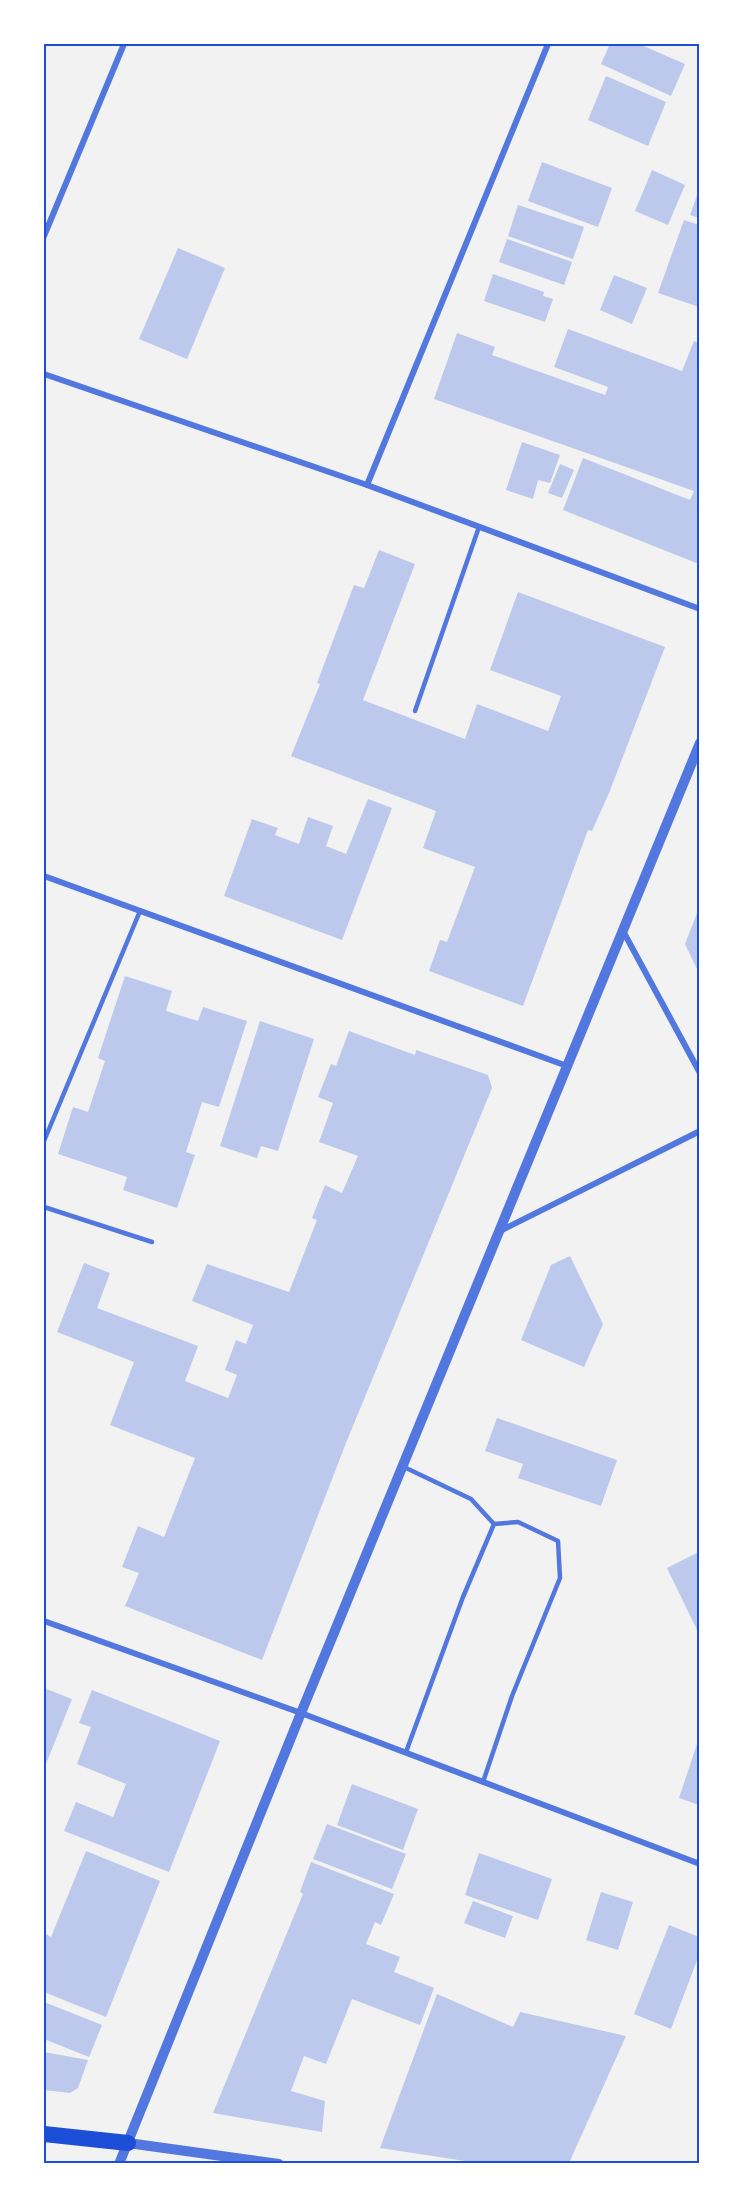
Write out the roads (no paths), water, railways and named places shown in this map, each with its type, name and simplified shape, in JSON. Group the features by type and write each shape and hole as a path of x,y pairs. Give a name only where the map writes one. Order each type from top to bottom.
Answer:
{"highway":[{"path":"44,2134 128,2143"}],"street":[{"path":"44,236 124,44"},
{"path":"367,485 548,44"},
{"path":"44,374 367,485 699,609"},
{"path":"119,2163 699,742"},
{"path":"44,876 567,1066"},
{"path":"623,930 699,1073"},
{"path":"499,1231 699,1131"},
{"path":"44,1621 301,1713 699,1863"},
{"path":"128,2143 279,2163"}],"lane":[{"path":"415,711 479,527"},
{"path":"44,1141 140,911"},
{"path":"44,1207 152,1242"},
{"path":"402,1466 471,1500 494,1524"},
{"path":"483,1782 512,1696 560,1578 558,1541 518,1522 494,1524"},
{"path":"406,1752 463,1597 494,1524"}]}
